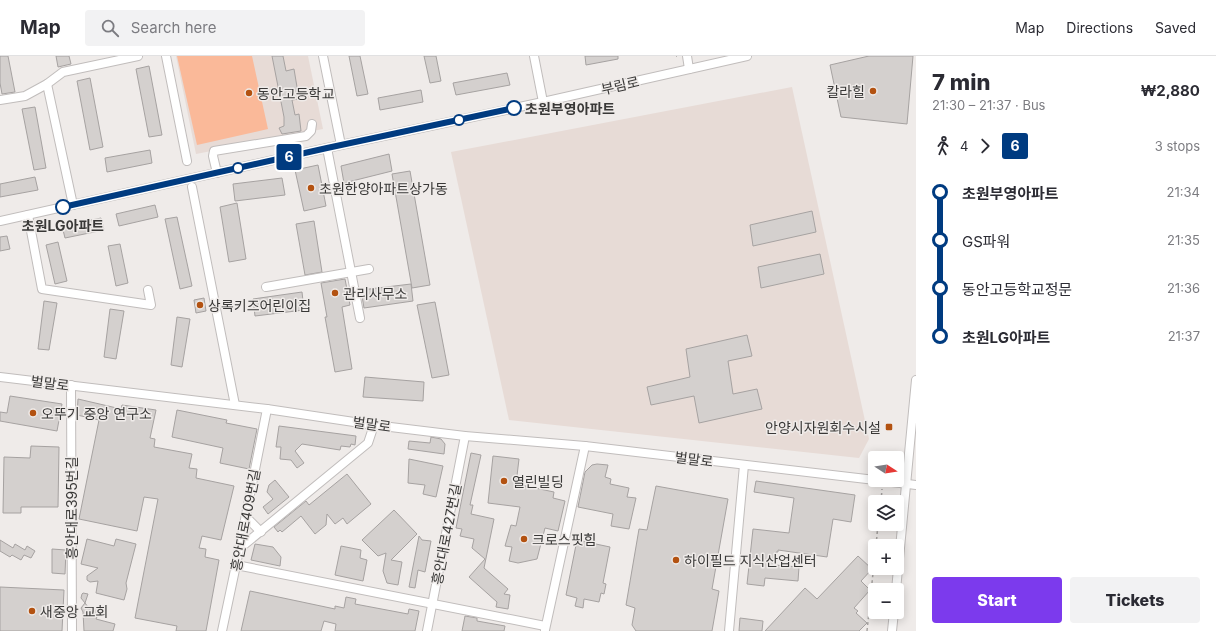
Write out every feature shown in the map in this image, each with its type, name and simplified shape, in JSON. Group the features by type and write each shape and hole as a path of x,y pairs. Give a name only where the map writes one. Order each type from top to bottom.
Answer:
{"street":[{"path":"0,100 25,96 47,84 63,72 138,56"},
{"path":"166,56 187,161"},
{"path":"323,56 341,145"},
{"path":"534,56 543,102"},
{"path":"687,56 689,69"},
{"name":"부림로","path":"0,221 747,56"},
{"path":"47,84 73,205"},
{"path":"217,173 213,156 214,151 306,136 311,131 312,124"},
{"path":"327,148 360,318"},
{"path":"192,187 235,405"},
{"path":"28,215 42,289 151,306 148,290"},
{"path":"266,288 369,269"},
{"name":"벌말로","path":"0,377 268,409 374,425 465,436 585,446 868,479"},
{"path":"897,583 916,380"},
{"name":"흥안대로395번길","path":"71,386 72,631"},
{"name":"흥안대로409번길","path":"222,631 268,409"},
{"path":"240,549 368,443 374,425"},
{"name":"흥안대로427번길","path":"427,631 465,436"},
{"path":"236,565 545,628 585,446"},
{"path":"729,631 744,465"},
{"name":"벌말로","path":"905,484 916,485"},
{"path":"246,517 261,532"},
{"path":"892,631 893,619"}],"path":[{"path":"867,631 873,575"}],"shaded area":[{"name":"동안고등학교","path":"176,56 308,56 323,129 196,154"},
{"path":"177,56 252,56 268,129 197,145"},
{"path":"792,87 869,439 859,458 509,420 451,152"}],"building":[{"path":"0,56 8,56 15,92 2,94 0,83"},
{"path":"56,56 69,56 71,64 58,67"},
{"path":"272,56 283,56 286,71 294,69 299,99 292,100 295,115 299,114 301,131 282,134 279,128 284,126 284,117"},
{"path":"349,56 360,56 368,94 357,96"},
{"path":"424,56 436,56 441,81 430,83"},
{"path":"585,56 618,56 618,59 586,65"},
{"name":"칼라힐","path":"869,56 913,56 907,124 841,117 830,65"},
{"path":"149,66 162,135 149,137 136,69"},
{"path":"507,73 510,85 456,95 453,83"},
{"path":"90,78 103,147 90,150 77,81"},
{"path":"421,90 423,102 380,110 378,98"},
{"path":"35,107 46,168 34,170 22,109"},
{"path":"150,150 152,163 107,172 105,158"},
{"path":"389,154 392,171 344,183 341,166"},
{"name":"초원한양아파트상가동","path":"318,165 326,206 304,211 295,170"},
{"path":"410,171 430,285 412,288 392,174"},
{"path":"35,177 38,190 0,197 0,184"},
{"path":"282,178 285,195 235,201 233,184"},
{"path":"237,203 246,259 229,262 220,207"},
{"path":"155,205 158,217 119,226 116,214"},
{"path":"812,211 816,232 753,246 750,225"},
{"path":"177,217 192,286 180,289 165,219"},
{"path":"101,218 104,230 65,238 62,226"},
{"path":"314,221 322,272 305,275 296,224"},
{"path":"7,236 10,249 0,251 0,237"},
{"path":"58,242 67,281 55,284 46,245"},
{"path":"120,244 128,283 116,286 108,246"},
{"path":"820,254 824,274 761,288 758,267"},
{"path":"345,279 350,305 342,307 352,369 335,372 325,317 327,317 321,283"},
{"path":"411,284 413,301 364,308 361,290"},
{"path":"302,292 304,310 255,316 253,299"},
{"name":"상록키즈어린이집","path":"204,298 206,311 196,313 194,300"},
{"path":"44,301 57,303 49,350 38,349"},
{"path":"435,302 449,375 432,378 417,305"},
{"path":"110,309 124,311 116,359 104,357"},
{"path":"177,317 190,319 182,367 171,365"},
{"path":"747,335 752,356 728,361 733,394 757,389 762,409 699,423 694,396 651,405 647,387 690,377 686,349"},
{"path":"365,377 424,382 423,401 363,397"},
{"name":"오뚜기 중앙 연구소","path":"10,396 62,404 57,431 0,421 0,412 7,413"},
{"path":"78,399 121,409 122,405 156,410 150,438 155,439 154,447 192,454 189,468 197,469 196,478 234,486 221,540 202,536 199,548 206,549 205,557 219,560 206,631 176,631 177,626 135,618 158,499 144,497 137,531 79,519 99,420 77,415"},
{"path":"177,410 227,420 226,423 257,429 249,469 220,463 223,448 172,437"},
{"path":"279,426 356,436 355,445 351,444 350,447 341,446 340,450 302,444 295,451 304,463 297,468 291,460 280,459 281,447 276,447"},
{"path":"431,437 441,439 445,444 444,454 408,449 409,441 430,443"},
{"path":"31,446 59,447 58,507 21,507 21,513 3,513 4,457 30,458"},
{"path":"471,453 481,455 470,505 473,505 471,514 494,519 484,568 508,589 504,594 510,595 508,609 496,607 497,602 469,577 485,559 472,548 474,539 460,536 462,529 456,528"},
{"path":"493,456 519,459 516,484 554,492 553,498 565,501 558,531 545,528 537,559 518,563 509,561 512,547 505,546 511,525 516,526 520,507 488,503"},
{"path":"409,459 443,466 436,497 423,494 425,485 408,483"},
{"path":"592,465 608,465 605,477 611,479 610,484 629,488 627,497 636,498 629,529 611,526 613,514 578,507 585,472"},
{"path":"347,474 371,504 347,524 343,518 335,524 327,514 326,525 315,534 301,516 282,532 280,530 278,532 274,527 306,501 309,505"},
{"path":"275,480 289,497 268,514 263,507 273,499 267,492 269,485"},
{"path":"756,481 855,495 851,522 833,519 827,557 778,550 778,552 776,552 775,565 799,567 798,581 765,578 764,586 747,584 753,529 789,533 794,498 754,492"},
{"name":"하이필드 지식산업센터","path":"656,486 728,499 712,589 719,591 712,631 636,631 632,625 635,608 626,605 639,529 647,530"},
{"path":"394,510 417,534 391,560 402,562 398,585 387,583 383,571 386,553 378,556 362,540"},
{"path":"419,536 422,540 431,541 425,572 418,570 415,588 409,587"},
{"path":"87,539 114,546 116,539 136,544 126,583 127,589 124,600 96,593 98,581 90,582 87,580 87,576 98,568 81,564"},
{"path":"0,540 13,548 15,544 25,550 27,546 35,551 31,558 24,555 21,560 12,555 10,557 0,551"},
{"path":"577,540 610,547 603,583 606,584 604,594 601,593 599,602 584,599 583,608 575,606 577,598 566,595"},
{"path":"255,544 273,547 281,557 280,566 251,560"},
{"path":"341,546 361,550 360,558 367,560 363,581 335,575"},
{"path":"52,549 66,550 65,574 52,573"},
{"path":"858,556 868,565 868,573 861,581 868,588 868,592 854,608 858,611 856,613 867,623 859,631 765,631 805,588 817,599"},
{"name":"새중앙 교회","path":"0,587 64,590 62,631 0,631"},
{"path":"250,591 335,609 335,606 344,608 346,597 356,599 355,604 408,614 409,609 419,611 415,631 335,631 336,624 324,621 321,631 241,631"},
{"path":"83,593 88,594 85,603 81,598"},
{"path":"85,603 91,611 95,608 100,610 96,619 115,624 113,631 84,631 83,612 81,608"},
{"path":"465,616 477,618 477,621 505,626 504,631 462,631"},
{"path":"740,618 763,621 762,631 739,631"}],"bus line":[{"name":"6","path":"63,207 426,126 514,108"}],"place":[{"name":"칼라힐","path":"873,91"},
{"name":"동안고등학교","path":"249,93"},
{"name":"초원부영아파트","path":"514,108"},
{"name":"초원한양아파트상가동","path":"311,188"},
{"name":"초원LG아파트","path":"63,207"},
{"name":"관리사무소","path":"335,293"},
{"name":"상록키즈어린이집","path":"200,305"},
{"name":"오뚜기 중앙 연구소","path":"33,413"},
{"name":"안양시자원회수시설","path":"889,427"},
{"name":"열린빌딩","path":"504,481"},
{"name":"크로스핏힘","path":"524,539"},
{"name":"하이필드 지식산업센터","path":"676,560"},
{"name":"새중앙 교회","path":"32,611"}]}
